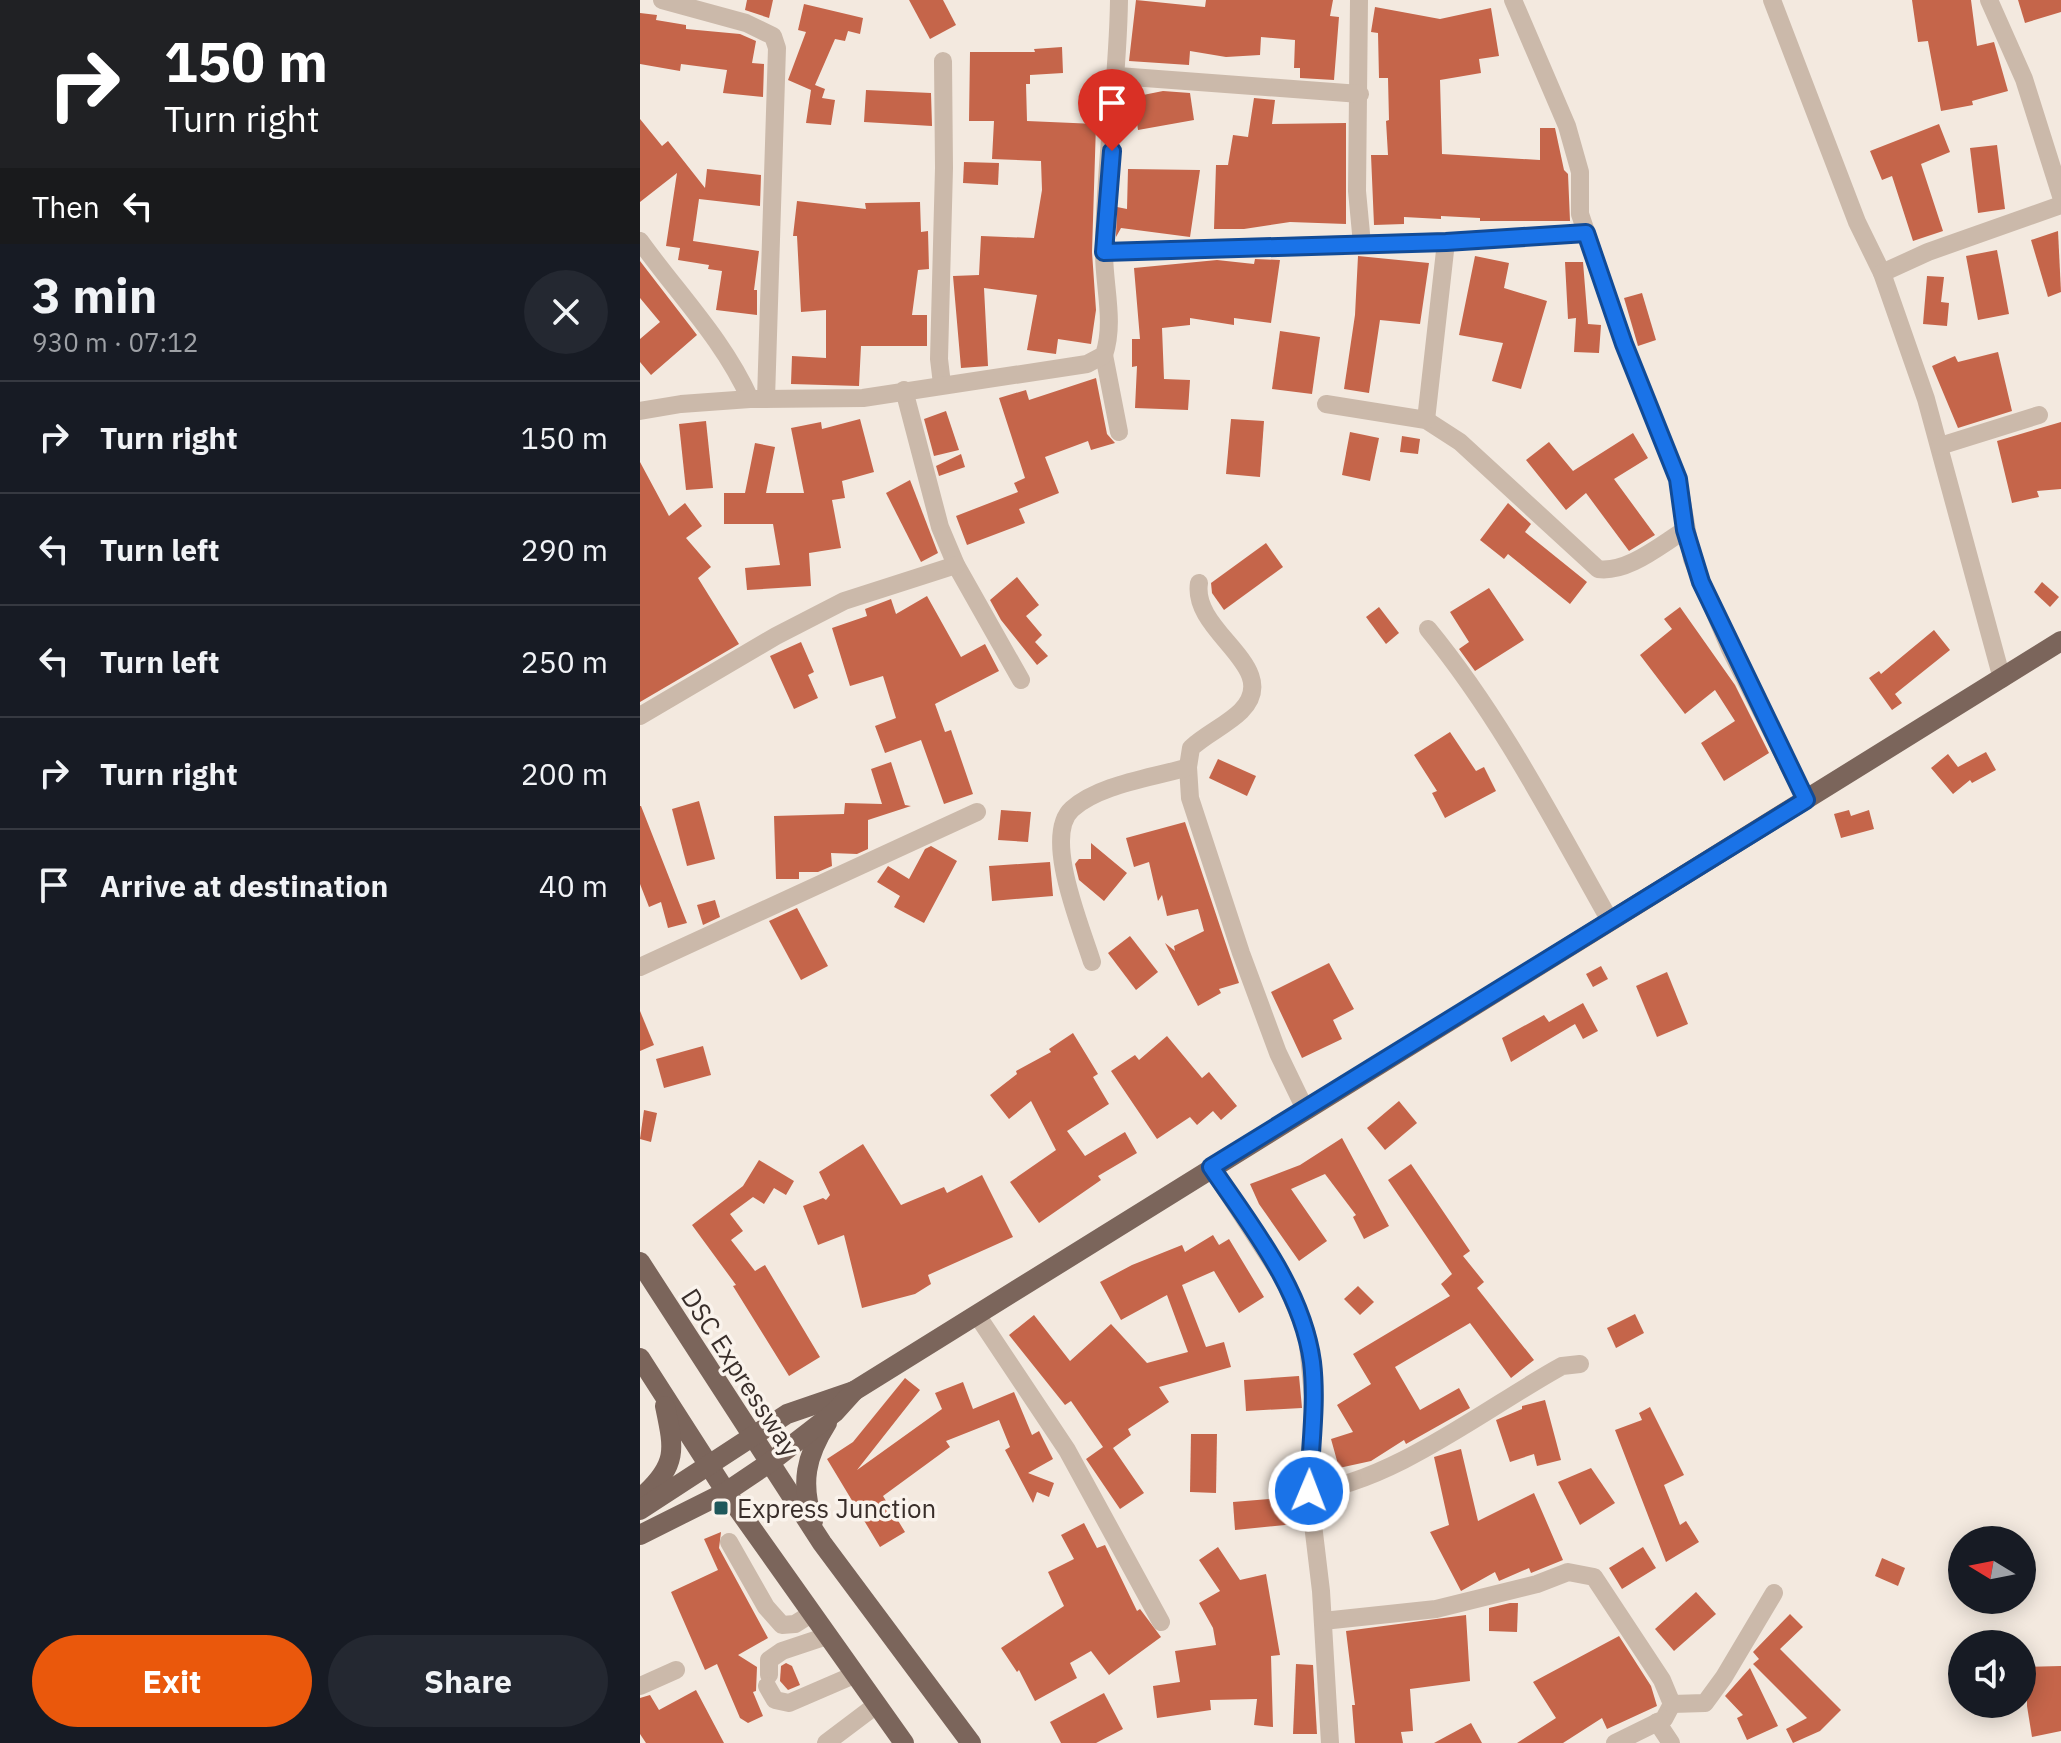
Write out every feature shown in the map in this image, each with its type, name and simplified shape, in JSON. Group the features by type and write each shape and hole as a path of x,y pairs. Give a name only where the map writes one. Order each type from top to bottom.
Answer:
{"main road":[{"path":"640,1510 787,1414 854,1391 1609,919 2061,641"},
{"name":"DSC Expressway","path":"640,1262 822,1543 971,1743"},
{"path":"640,1358 726,1492 904,1743"},
{"path":"640,1499 666,1474 671,1459 670,1428 661,1390"},
{"path":"822,1543 811,1517 804,1474 814,1442 854,1391"},
{"path":"640,1535 726,1492 835,1412"}],"street":[{"path":"662,0 746,23 773,36 777,48 758,399"},
{"path":"1119,0 1118,76 1104,252 1110,338 1104,355 1119,432"},
{"path":"1359,0 1357,191 1362,244"},
{"path":"1513,0 1567,126 1580,172 1580,214 1624,344 1678,479 1685,530 1701,582 1730,649 1806,800"},
{"path":"1772,0 1857,222 1882,273 1940,446 2002,679"},
{"path":"1989,0 2024,79 2061,196"},
{"path":"942,384 939,359 944,168 943,61"},
{"path":"1118,76 1360,94"},
{"path":"1882,273 1928,252 2061,205"},
{"path":"1104,252 1446,242 1586,233"},
{"path":"640,241 725,350 758,399"},
{"path":"1426,420 1446,242"},
{"path":"640,411 681,404 758,399 863,398 1087,364 1104,355"},
{"path":"904,390 928,491 956,565 1021,680"},
{"path":"1326,404 1426,420 1460,442 1598,569 1612,571 1631,563 1685,530"},
{"path":"1940,446 2039,415"},
{"path":"640,716 776,636 844,601 956,565"},
{"path":"1199,583 1197,595 1205,615 1241,658 1255,684 1253,695 1240,712 1191,748 1188,767 1190,798 1241,953 1278,1053 1305,1109"},
{"path":"1428,629 1461,669 1522,764 1609,919"},
{"path":"1092,962 1060,857 1063,827 1071,810 1104,792 1188,767"},
{"path":"640,967 977,812"},
{"path":"1211,1167 1284,1280 1307,1334 1314,1407 1309,1491 1323,1621 1330,1743"},
{"path":"977,1315 1067,1450 1161,1622"},
{"path":"1309,1491 1330,1489 1413,1453 1562,1366 1580,1364"},
{"path":"729,1542 766,1607 782,1625 795,1624 811,1614"},
{"path":"1323,1621 1436,1609 1579,1572 1594,1577 1670,1693 1672,1704 1664,1719 1615,1743"},
{"path":"1672,1704 1705,1703 1774,1593"},
{"path":"827,1636 782,1651 769,1660 768,1680 775,1700 789,1703 854,1675"},
{"path":"640,1686 676,1670"},
{"path":"826,1743 875,1706"},
{"path":"1657,1722 1671,1743"}],"building":[{"path":"747,0 773,0 769,18 745,10"},
{"path":"909,0 943,0 956,25 930,39"},
{"path":"1136,0 1205,7 1206,0 1333,0 1330,16 1339,17 1334,80 1300,78 1300,68 1294,68 1295,40 1261,37 1260,55 1226,57 1190,51 1189,65 1129,61"},
{"path":"1912,0 1971,0 1977,46 1994,42 2008,91 1972,101 1973,105 1941,111 1928,41 1918,42"},
{"path":"2018,0 2061,0 2061,12 2025,23"},
{"path":"804,4 863,18 860,34 848,31 845,41 835,39 815,85 825,89 822,98 835,100 831,125 806,123 811,90 788,80 806,32 798,30"},
{"path":"1375,7 1440,19 1491,8 1499,56 1479,59 1481,73 1440,80 1442,154 1540,160 1540,128 1555,128 1564,170 1568,174 1570,221 1480,221 1480,218 1441,216 1441,219 1404,217 1404,224 1374,225 1371,155 1388,155 1386,121 1389,120 1388,78 1379,78 1378,33 1371,32"},
{"path":"640,13 657,15 656,20 686,25 686,29 740,34 756,41 752,63 764,64 763,97 723,93 727,70 681,64 680,71 640,64"},
{"path":"1062,47 1063,73 1030,75 1030,84 1026,84 1027,121 1096,124 1092,252 1096,310 1091,344 1058,339 1056,354 1027,350 1037,295 984,288 988,366 961,368 953,276 979,275 981,236 1034,238 1042,190 1041,161 992,159 994,121 969,121 970,52 1035,52 1034,49"},
{"path":"866,90 931,93 932,126 864,122"},
{"path":"1163,91 1190,93 1194,120 1138,130 1133,97"},
{"path":"1254,98 1275,100 1272,124 1346,123 1346,224 1290,222 1244,229 1214,229 1216,165 1228,165 1233,135 1248,137"},
{"path":"640,119 662,146 668,141 705,188 707,169 761,175 760,206 699,199 693,241 759,251 754,290 757,290 757,315 716,310 722,271 708,269 709,265 678,260 680,248 666,246 677,173 640,202"},
{"path":"1939,124 1950,152 1921,164 1943,231 1913,241 1892,176 1882,180 1870,151"},
{"path":"1997,145 2005,209 1978,213 1970,148"},
{"path":"964,162 999,163 998,185 963,183"},
{"path":"1128,169 1200,170 1190,237 1121,228 1116,237 1117,207 1127,209"},
{"path":"797,201 866,209 865,203 920,202 921,232 928,231 929,269 918,270 912,315 927,315 927,346 861,346 859,386 791,384 792,356 826,358 826,310 801,312 797,236 793,236"},
{"path":"2058,231 2061,292 2048,297 2031,240"},
{"path":"1997,250 2009,314 1978,320 1966,256"},
{"path":"1358,256 1429,263 1420,324 1380,320 1369,393 1344,389 1355,315"},
{"path":"1475,256 1509,263 1504,288 1547,301 1521,389 1492,381 1503,343 1459,335"},
{"path":"1255,259 1280,260 1271,323 1234,318 1234,325 1190,318 1190,325 1162,328 1164,379 1190,380 1188,410 1135,408 1137,366 1132,367 1132,339 1140,339 1134,268 1217,260 1254,264"},
{"path":"640,261 697,335 651,375 640,362 640,339 660,322 640,298"},
{"path":"1565,262 1583,262 1588,324 1601,325 1599,353 1574,352 1576,318 1568,319"},
{"path":"1927,276 1944,277 1941,302 1949,303 1947,326 1923,324"},
{"path":"1642,293 1656,340 1638,346 1624,298"},
{"path":"1280,331 1320,337 1312,394 1272,389"},
{"path":"1998,352 2012,411 1958,428 1932,366 1955,356 1958,362"},
{"path":"1096,378 1107,434 1115,443 1091,450 1088,441 1045,457 1059,493 1019,509 1025,523 967,545 956,516 1018,492 1014,483 1025,478 999,398 1026,390 1029,400"},
{"path":"946,411 959,450 934,456 924,419"},
{"path":"860,419 874,472 842,481 845,498 832,500 841,548 809,553 811,586 747,590 745,568 780,565 773,524 724,524 724,493 745,493 755,443 775,447 766,493 804,493 791,428 821,422 822,429"},
{"path":"1231,419 1264,421 1260,477 1226,474"},
{"path":"706,421 713,488 686,490 679,424"},
{"path":"2061,422 2061,489 2037,491 2039,497 2012,503 1997,441"},
{"path":"1350,432 1379,438 1370,481 1342,475"},
{"path":"1633,433 1648,458 1614,479 1655,535 1629,551 1586,493 1566,510 1526,460 1549,442 1573,471"},
{"path":"1402,436 1420,439 1418,454 1400,452"},
{"path":"961,454 965,467 939,476 936,466"},
{"path":"640,462 669,516 685,503 702,526 686,538 711,567 698,578 739,644 640,702"},
{"path":"910,480 938,553 921,562 886,493"},
{"path":"1508,503 1531,524 1525,532 1587,582 1570,604 1508,554 1504,559 1480,540"},
{"path":"1266,543 1283,567 1224,610 1212,593 1211,583"},
{"path":"1017,577 1039,605 1026,616 1042,635 1035,642 1048,656 1037,665 1001,620 990,600"},
{"path":"2042,582 2059,597 2050,607 2034,592"},
{"path":"1489,588 1524,640 1475,671 1459,649 1469,642 1450,612"},
{"path":"927,596 961,657 985,644 999,671 935,704 945,732 951,730 973,794 944,804 921,740 885,753 875,726 896,718 883,676 850,686 832,628 867,616 865,609 891,599 896,614"},
{"path":"1379,607 1399,633 1386,644 1366,617"},
{"path":"1680,607 1735,685 1769,753 1724,781 1701,743 1735,721 1715,690 1685,714 1640,655 1672,629 1664,619"},
{"path":"1934,630 1950,650 1895,694 1902,703 1892,710 1869,678 1879,671 1881,674"},
{"path":"801,642 814,672 808,675 818,698 794,709 770,656"},
{"path":"1450,732 1476,771 1484,767 1496,791 1445,818 1432,793 1437,791 1414,755"},
{"path":"1986,752 1996,770 1972,783 1970,780 1953,794 1931,768 1948,754 1958,767"},
{"path":"1218,759 1256,776 1247,796 1209,778"},
{"path":"891,762 905,805 911,806 868,820 868,849 857,854 831,853 832,866 818,872 799,872 799,879 776,879 774,816 844,814 845,803 882,804 871,769"},
{"path":"699,801 715,859 687,866 672,809"},
{"path":"640,806 687,923 668,928 661,902 649,907 640,884"},
{"path":"1001,810 1031,812 1028,842 998,840"},
{"path":"1849,810 1851,816 1869,810 1874,829 1841,838 1834,814"},
{"path":"1185,822 1239,983 1219,989 1221,993 1198,1006 1165,943 1175,951 1174,946 1204,931 1198,909 1167,916 1162,895 1158,901 1149,862 1134,867 1126,838"},
{"path":"1091,843 1127,873 1104,901 1079,880 1075,864 1079,859 1091,859"},
{"path":"931,846 957,861 924,923 894,907 900,896 877,882 888,866 909,879 925,849"},
{"path":"1050,862 1053,896 992,901 989,866"},
{"path":"715,900 720,917 703,925 697,905"},
{"path":"797,908 828,966 801,980 769,921"},
{"path":"1130,936 1158,972 1136,990 1108,953"},
{"path":"1329,963 1354,1009 1333,1020 1342,1039 1302,1058 1271,992"},
{"path":"1601,966 1608,979 1593,987 1586,974"},
{"path":"1667,972 1688,1024 1657,1037 1636,986"},
{"path":"1583,1003 1598,1031 1583,1039 1575,1024 1511,1062 1502,1038 1544,1015 1549,1022"},
{"path":"640,1011 654,1045 640,1051"},
{"path":"1073,1033 1098,1074 1093,1077 1109,1104 1067,1131 1085,1156 1125,1132 1137,1153 1098,1176 1101,1180 1039,1223 1010,1182 1056,1150 1031,1101 1009,1119 990,1095 1017,1074 1016,1071 1051,1052 1049,1049"},
{"path":"1167,1036 1202,1078 1209,1072 1237,1106 1221,1120 1213,1111 1197,1125 1190,1117 1157,1139 1111,1071 1135,1055 1139,1060"},
{"path":"703,1046 711,1075 664,1088 656,1059"},
{"path":"1399,1101 1417,1123 1385,1150 1367,1128"},
{"path":"644,1110 657,1113 651,1142 640,1139"},
{"path":"1342,1138 1389,1226 1364,1239 1353,1217 1356,1215 1325,1174 1291,1189 1327,1241 1299,1261 1259,1204 1250,1184 1300,1165"},
{"path":"863,1144 901,1205 944,1187 947,1193 982,1175 1013,1237 928,1275 931,1284 915,1294 862,1308 844,1235 818,1245 803,1206 823,1198 826,1200 830,1195 819,1172"},
{"path":"759,1160 794,1181 786,1195 774,1188 764,1204 753,1197 730,1214 743,1231 731,1240 755,1271 765,1265 820,1357 789,1376 733,1286 736,1285 692,1225 743,1186"},
{"path":"1411,1164 1470,1251 1463,1256 1484,1282 1477,1288 1534,1360 1511,1378 1470,1323 1395,1367 1420,1410 1459,1388 1470,1408 1406,1444 1404,1440 1371,1461 1339,1468 1331,1439 1353,1432 1337,1405 1371,1384 1353,1354 1450,1296 1441,1284 1452,1274 1388,1180"},
{"path":"1213,1235 1219,1245 1229,1239 1264,1297 1239,1313 1214,1271 1182,1285 1206,1347 1224,1342 1231,1367 1159,1387 1169,1402 1128,1429 1131,1435 1113,1448 1144,1493 1120,1509 1086,1459 1103,1447 1071,1401 1065,1405 1009,1335 1034,1315 1070,1361 1111,1324 1147,1363 1188,1352 1167,1295 1121,1320 1100,1282 1182,1245 1185,1252"},
{"path":"1358,1286 1374,1302 1360,1315 1344,1299"},
{"path":"1635,1314 1644,1333 1616,1348 1607,1328"},
{"path":"1299,1376 1302,1408 1246,1411 1244,1380"},
{"path":"905,1378 920,1390 857,1470 942,1409 935,1393 963,1382 973,1409 1014,1392 1032,1435 1039,1431 1053,1459 1028,1473 1054,1483 1049,1497 1037,1492 1033,1503 1005,1450 1010,1447 999,1420 946,1441 950,1447 883,1496 905,1532 880,1547 827,1459 853,1442"},
{"path":"1545,1400 1561,1460 1537,1466 1534,1454 1510,1462 1496,1420 1522,1409 1522,1406"},
{"path":"1650,1407 1684,1475 1664,1485 1680,1525 1686,1521 1699,1542 1666,1562 1615,1430 1642,1420 1639,1413"},
{"path":"1191,1434 1217,1434 1216,1493 1190,1492"},
{"path":"1461,1449 1478,1521 1534,1493 1563,1560 1531,1573 1529,1568 1499,1581 1495,1572 1461,1591 1430,1532 1449,1525 1434,1457"},
{"path":"1591,1468 1615,1503 1580,1525 1558,1482"},
{"path":"1292,1497 1295,1524 1235,1530 1233,1502"},
{"path":"1084,1523 1097,1548 1105,1545 1137,1611 1140,1609 1161,1637 1109,1675 1091,1651 1070,1663 1077,1678 1035,1701 1019,1670 1017,1672 1001,1648 1064,1606 1048,1572 1074,1559 1061,1535"},
{"path":"721,1532 719,1548 768,1638 738,1655 757,1667 756,1691 753,1692 763,1716 748,1723 740,1718 717,1664 705,1670 671,1592 718,1570 704,1539"},
{"path":"1218,1547 1240,1580 1266,1574 1280,1655 1271,1656 1273,1727 1254,1725 1257,1699 1210,1700 1211,1710 1157,1718 1153,1686 1180,1682 1175,1651 1216,1645 1213,1628 1199,1603 1220,1591 1199,1560"},
{"path":"1643,1547 1656,1568 1622,1589 1609,1568"},
{"path":"1882,1558 1905,1568 1898,1586 1875,1576"},
{"path":"1696,1592 1716,1614 1674,1651 1655,1629"},
{"path":"1518,1603 1517,1632 1489,1631 1489,1608"},
{"path":"1790,1614 1803,1627 1780,1649 1841,1710 1820,1731 1793,1743 1786,1729 1807,1718 1753,1664 1759,1659 1753,1652"},
{"path":"1466,1615 1470,1681 1410,1689 1413,1731 1401,1732 1403,1743 1355,1743 1352,1705 1355,1705 1346,1631"},
{"path":"1619,1636 1651,1686 1657,1706 1607,1729 1602,1718 1563,1743 1517,1743 1556,1718 1533,1682"},
{"path":"786,1663 792,1666 800,1685 788,1690 780,1681 781,1666"},
{"path":"1296,1664 1313,1665 1317,1734 1293,1734"},
{"path":"2061,1666 2061,1731 2032,1737 2029,1718 2036,1718 2036,1667"},
{"path":"1750,1668 1778,1726 1747,1740 1737,1718 1743,1715 1725,1696"},
{"path":"696,1690 724,1743 646,1743 640,1734 640,1698 650,1695 659,1710"},
{"path":"1104,1693 1123,1729 1096,1743 1061,1743 1050,1722"},
{"path":"1471,1723 1482,1743 1434,1743"}],"place":[{"name":"Express Junction","path":"721,1508"}],"route":[{"path":"1112,151 1104,252 1446,242 1586,233 1624,344 1678,479 1692,559 1730,649 1790,762 1806,800 1211,1167 1284,1280 1307,1334 1314,1407 1309,1491"}]}
